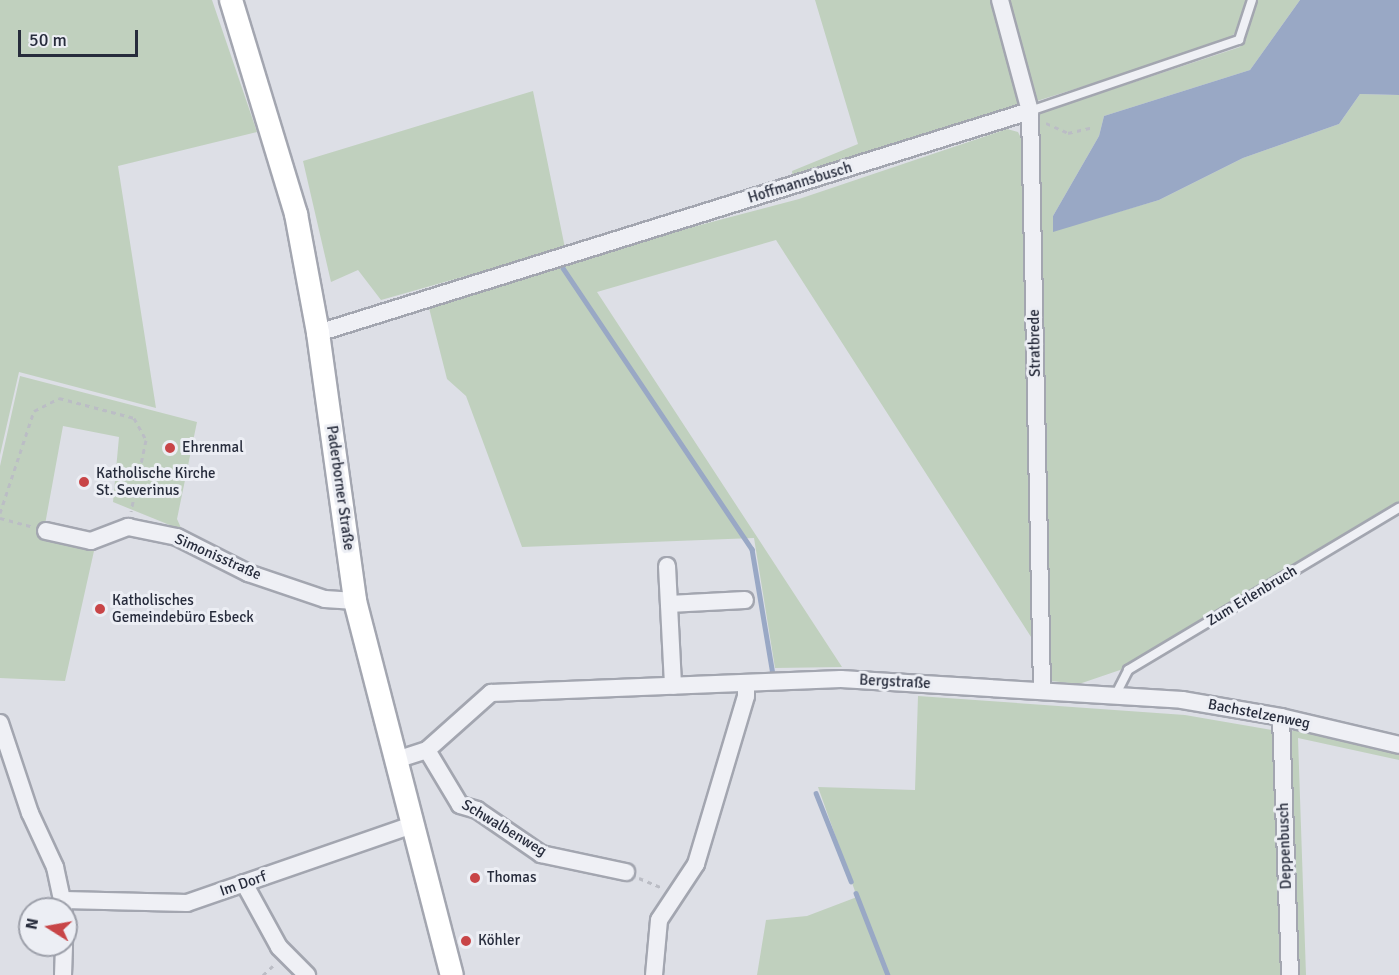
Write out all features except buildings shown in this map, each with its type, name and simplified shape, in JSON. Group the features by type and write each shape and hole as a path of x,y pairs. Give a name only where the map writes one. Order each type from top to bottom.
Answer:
{"main road":[{"name":"Paderborner Straße","path":"231,0 296,214 318,333 356,601 452,975"}],"street":[{"name":"Stratbrede","path":"1000,0 1030,111 1042,690"},
{"name":"Hoffmannsbusch","path":"318,333 1030,111"},
{"name":"Simonisstraße","path":"128,527 177,537 248,573 325,599 356,601"},
{"path":"46,531 91,541 128,527"},
{"path":"667,566 673,686"},
{"path":"669,604 745,600"},
{"name":"Bergstraße","path":"396,760 427,750 491,693 841,679 1116,694"},
{"path":"654,975 659,920 696,864 746,696 746,684"},
{"name":"Bachstelzenweg","path":"1116,694 1281,717 1399,745"},
{"name":"Deppenbusch","path":"1281,717 1290,975"},
{"name":"Im Dorf","path":"0,723 61,897"},
{"name":"Schwalbenweg","path":"427,750 460,805 477,810 541,854 626,872"},
{"name":"Im Dorf","path":"78,905 187,903 415,824"},
{"path":"244,884 279,947 307,975"},
{"path":"63,975 64,957"}],"lane":[{"name":"Hoffmannsbusch","path":"1030,111 1239,40 1252,0"},
{"name":"Zum Erlenbruch","path":"1116,694 1128,670 1399,508"}],"path":[{"path":"1030,111 1068,133 1090,128"},
{"path":"0,513 34,411 59,398 134,418 146,440 128,527"},
{"path":"0,518 46,531"},
{"path":"626,872 676,893"}],"green space":[{"path":"0,0 212,0 257,132 118,166 156,408 19,372 0,455"},
{"path":"815,0 990,0 1019,108 793,180 792,171 858,144"},
{"path":"1005,0 1247,0 1238,29 1229,40 1037,101 1033,97"},
{"path":"1256,0 1300,0 1250,70 1104,116 1099,136 1053,216 1053,231 1159,200 1243,158 1339,124 1360,94 1399,95 1399,502 1123,669 1079,684 1051,681 1046,676 1035,115 1240,47"},
{"path":"533,91 565,248 381,300 358,270 331,282 303,161"},
{"path":"1007,129 1018,132 1023,142 1033,640 776,240 597,292 842,667 775,668 754,538 522,547 466,396 447,379 428,304 586,255 799,199"},
{"path":"20,376 197,422 177,519 182,530 113,502 119,437 63,426 44,530 96,542 65,681 0,678 0,466"},
{"path":"918,696 1185,715 1272,730 1282,975 757,975 766,920 807,916 857,897 818,787 915,790"},
{"path":"1300,726 1399,750 1399,760 1298,738 1306,975 1295,975 1288,742 1291,732"}],"water":[{"path":"1300,0 1399,0 1399,95 1360,94 1339,124 1243,158 1159,200 1053,232 1053,216 1099,136 1104,116 1250,70"}],"waterway":[{"path":"563,268 752,549 773,674"},
{"path":"816,793 851,881"},
{"path":"856,893 888,975"}],"place":[{"name":"Ehrenmal","path":"170,448"},
{"name":"Katholische Kirche St. Severinus","path":"84,482"},
{"name":"Katholisches Gemeindebüro Esbeck","path":"100,609"},
{"name":"Thomas","path":"475,878"},
{"name":"Köhler","path":"466,941"}]}
